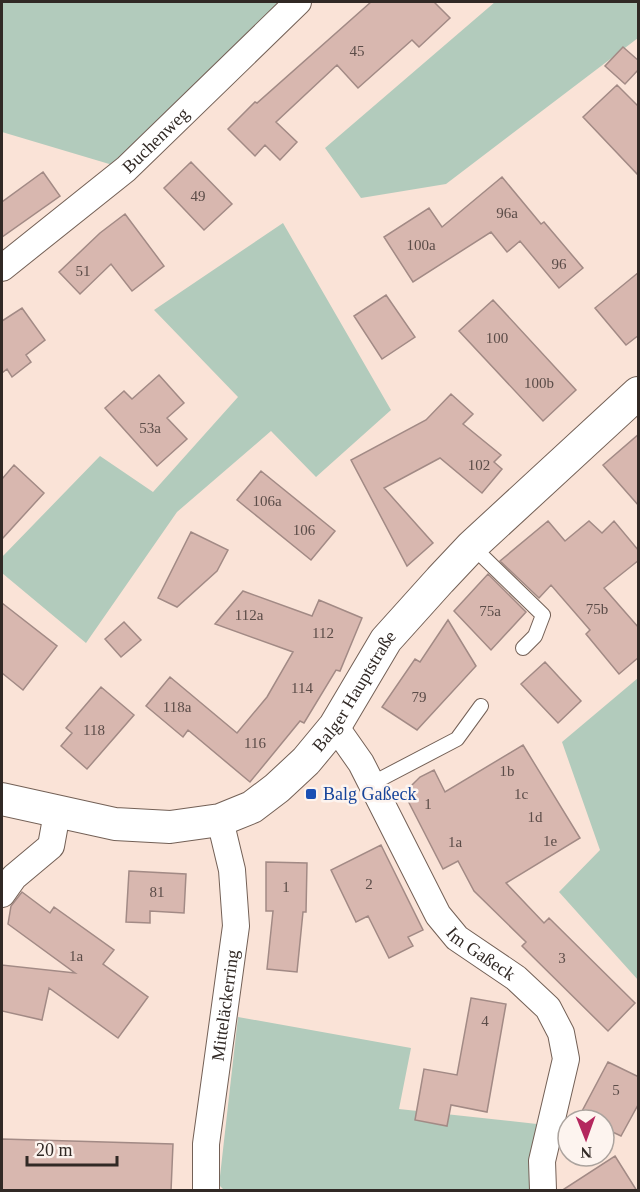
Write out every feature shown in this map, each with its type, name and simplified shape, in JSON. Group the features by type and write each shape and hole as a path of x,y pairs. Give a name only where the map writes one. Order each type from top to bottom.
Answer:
{"street":[{"name":"Buchenweg","path":"2,268 126,169 298,2"},
{"name":"Balger Hauptstraße","path":"2,799 115,824 170,827 220,820 252,807 277,789 306,761 335,726 386,640 472,546 639,393"},
{"name":"Im Gaßeck","path":"335,726 361,763 438,915 457,938 516,978 548,1008 561,1033 566,1059 542,1161 543,1191"},
{"path":"2,894 14,877 51,846 57,813"},
{"name":"Mitteläckerring","path":"206,1191 206,1144 236,926 232,870 220,820"}],"lane":[{"path":"472,546 543,615 535,636 524,648"},
{"path":"371,784 457,739 481,706"}],"green space":[{"path":"2,2 298,2 126,169 2,132"},
{"path":"495,2 638,2 638,38 446,184 361,198 325,148"},
{"path":"283,223 391,410 316,477 271,431 177,512 86,643 2,573 2,557 100,456 153,492 238,397 154,310"},
{"path":"638,678 638,980 559,892 600,850 562,742"},
{"path":"238,1017 411,1048 399,1109 537,1124 531,1190 224,1190 219,1185"}],"building":[{"path":"371,2 434,2 450,18 419,47 412,40 358,88 337,65 276,122 297,142 280,160 265,145 255,156 228,129 255,102 257,103"},
{"path":"623,47 639,61 639,69 625,84 605,66"},
{"path":"617,85 639,107 639,176 583,117"},
{"path":"191,162 232,204 204,230 164,188"},
{"path":"43,172 60,196 2,237 2,202"},
{"path":"502,177 541,224 544,222 583,268 559,288 520,241 507,252 491,232 413,282 384,237 429,208 442,227"},
{"path":"125,214 164,266 132,291 111,264 80,294 59,272 100,233"},
{"path":"639,272 639,335 626,345 595,308"},
{"path":"386,295 415,337 382,359 354,316"},
{"path":"493,300 576,390 543,421 459,331"},
{"path":"22,308 45,340 26,355 31,362 12,377 7,369 2,373 2,321"},
{"path":"159,375 184,403 167,418 187,439 157,466 105,408 124,391 132,399"},
{"path":"451,394 473,414 463,424 501,455 494,462 502,469 482,493 440,458 384,488 433,543 407,566 351,460 426,420"},
{"path":"639,434 639,506 603,465"},
{"path":"14,465 44,493 2,539 2,479"},
{"path":"261,471 335,531 311,560 237,500"},
{"path":"548,521 565,541 589,521 602,533 614,521 639,551 639,560 604,588 639,628 639,657 619,674 586,634 590,630 551,585 539,598 500,561"},
{"path":"191,532 228,550 217,571 177,607 158,598"},
{"path":"488,574 526,612 491,650 454,611"},
{"path":"243,591 312,616 319,600 362,618 340,671 336,670 304,723 300,721 250,782 188,730 183,737 146,706 170,677 237,733 267,697 293,652 215,624"},
{"path":"2,603 57,646 23,690 2,673"},
{"path":"448,620 476,666 417,730 382,707 415,659 420,662"},
{"path":"124,622 141,640 121,657 105,639"},
{"path":"545,662 581,701 558,723 521,684"},
{"path":"101,687 134,715 87,769 61,746 72,733 66,728"},
{"path":"523,745 580,838 506,883 544,923 549,918 635,1003 608,1031 522,946 526,942 474,891 458,861 443,869 404,793 420,777 434,770 445,792"},
{"path":"381,845 423,930 408,937 413,946 389,958 368,916 356,922 331,870"},
{"path":"266,862 307,863 306,912 303,912 297,972 267,969 273,911 266,911"},
{"path":"129,871 186,874 184,913 150,911 150,923 126,922"},
{"path":"22,892 50,913 54,907 114,950 103,964 148,997 118,1038 49,988 42,1020 2,1011 2,965 75,973 8,924 11,906"},
{"path":"471,998 506,1004 487,1112 451,1105 447,1126 415,1120 424,1069 457,1075"},
{"path":"608,1062 639,1077 639,1103 621,1136 616,1134 616,1108 584,1108"},
{"path":"2,1139 173,1144 171,1191 2,1191"},
{"path":"616,1158 637,1191 561,1191 596,1168 616,1168"}],"place":[{"name":"Balg Gaßeck","path":"311,794"}]}
